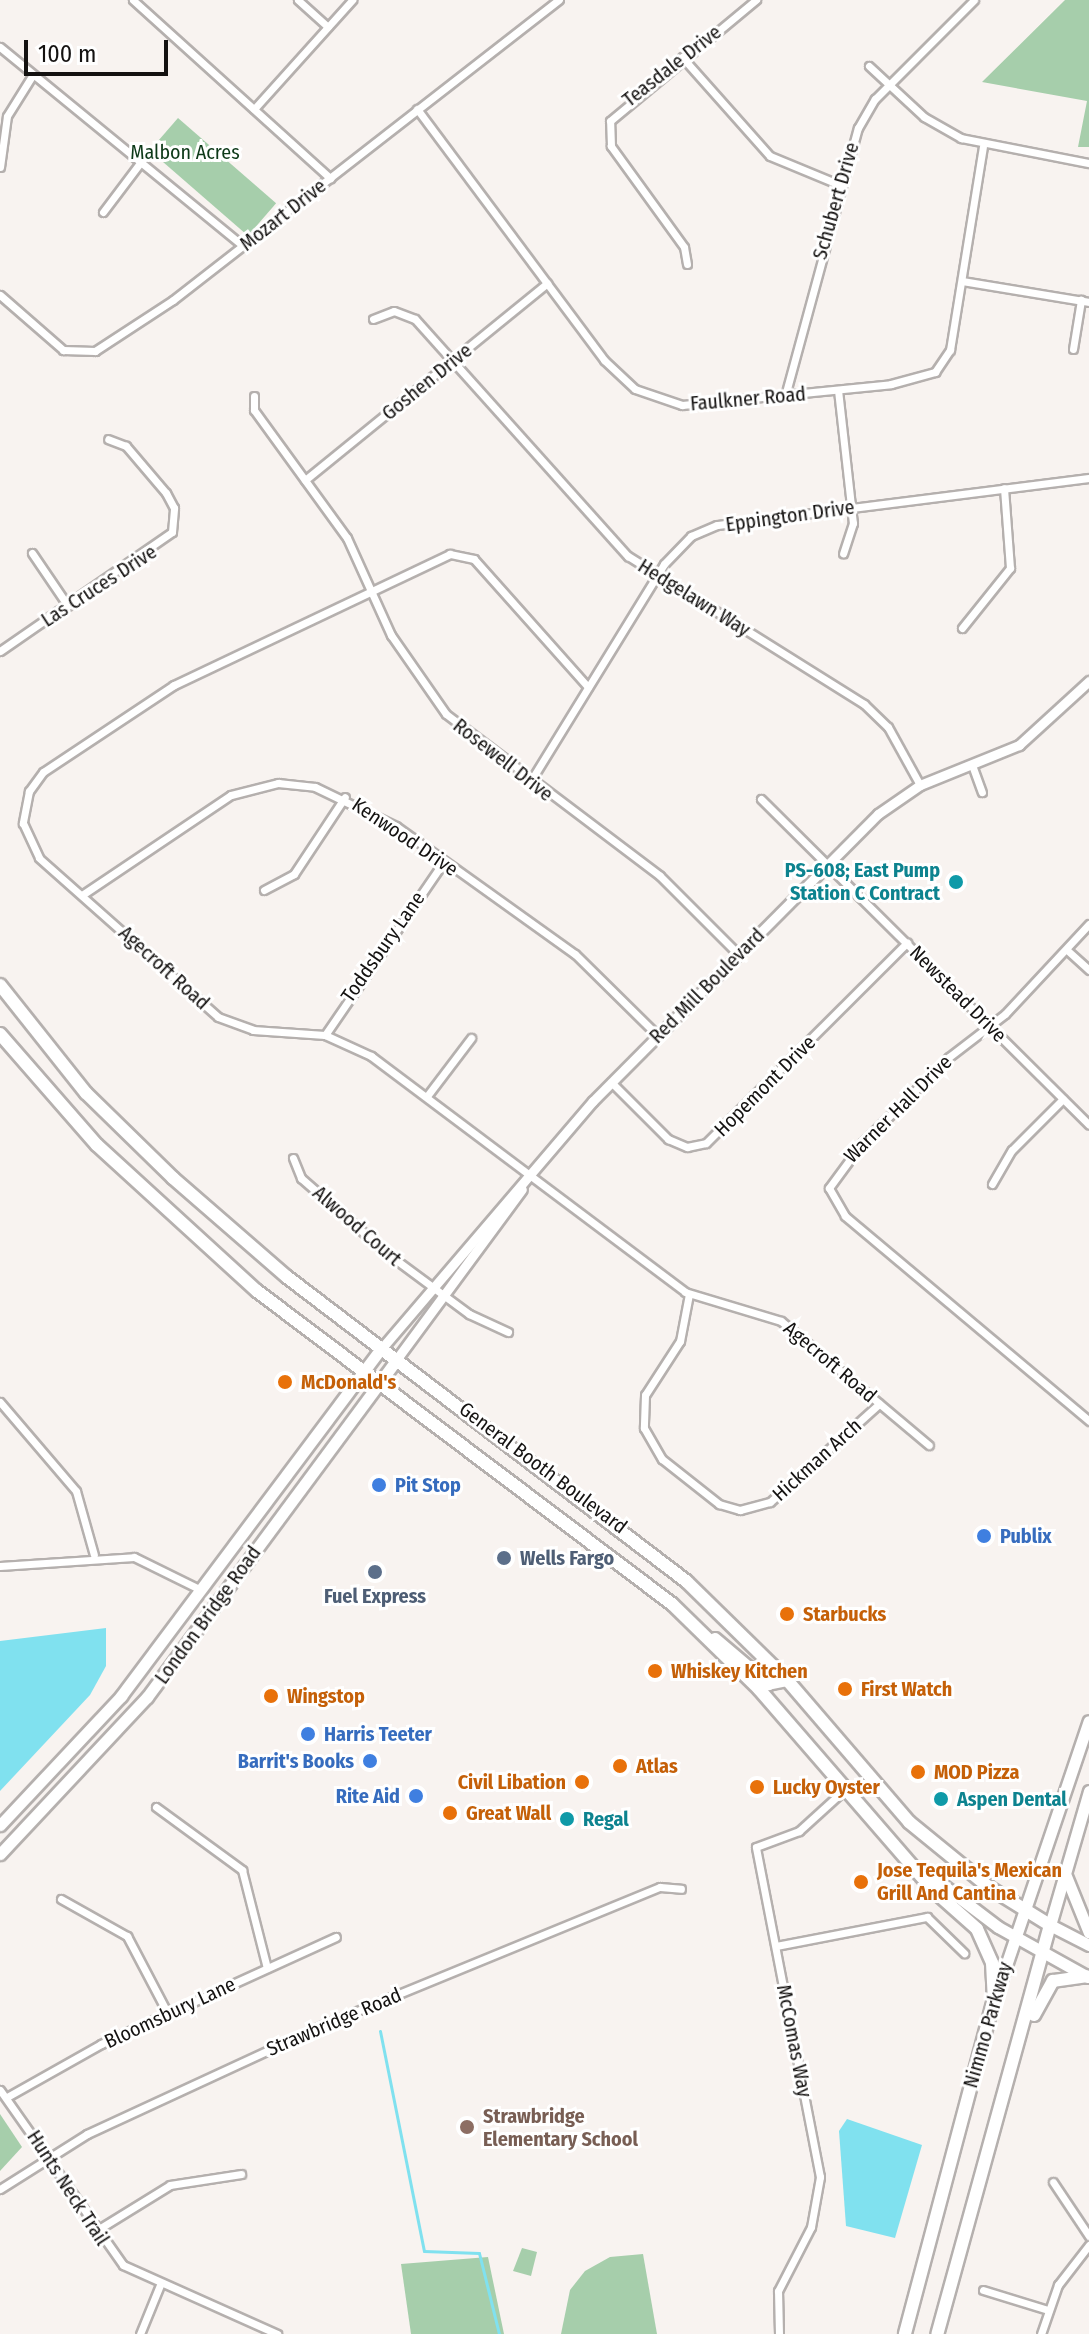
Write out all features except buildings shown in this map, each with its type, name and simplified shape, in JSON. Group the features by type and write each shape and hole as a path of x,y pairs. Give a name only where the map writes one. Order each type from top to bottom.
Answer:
{"highway":[{"name":"General Booth Boulevard","path":"0,985 56,1059 130,1138 287,1277 621,1525 787,1680 909,1822 1023,1909 1050,1925"},
{"name":"General Booth Boulevard","path":"0,1034 97,1145 199,1240 379,1383 603,1548 700,1630 914,1863"},
{"path":"700,1630 732,1648 768,1684 787,1680"},
{"path":"914,1863 985,1941 994,1999"},
{"name":"Nimmo Parkway","path":"937,2334 1050,1925"},
{"path":"995,2127 1041,1994 1061,1978 1088,1977"},
{"name":"Nimmo Parkway","path":"905,2334 994,1999"}],"main road":[{"name":"London Bridge Road","path":"0,1825 93,1729 381,1349"},
{"name":"London Bridge Road","path":"0,1854 147,1697 396,1360"},
{"name":"Nimmo Parkway","path":"994,1999 1089,1721"},
{"name":"Nimmo Parkway","path":"1050,1925 1089,1791"},
{"name":"General Booth Boulevard","path":"914,1863 1014,1936 1088,1977"},
{"path":"1065,1872 1089,1933"},
{"name":"General Booth Boulevard","path":"1050,1925 1089,1945"}],"street":[{"path":"133,0 330,178"},
{"path":"298,0 328,27"},
{"path":"254,109 352,0"},
{"name":"Mozart Drive","path":"0,295 58,347 86,353 243,246 559,0"},
{"name":"Teasdale Drive","path":"687,264 684,247 615,152 608,130 619,107 756,0"},
{"name":"Schubert Drive","path":"785,396 858,128 889,84 974,0"},
{"path":"0,47 32,76 143,159 243,246"},
{"path":"682,57 770,156 840,185"},
{"path":"869,66 924,117 983,147 1089,163"},
{"path":"0,167 7,116 32,76"},
{"name":"Faulkner Road","path":"417,109 604,360 650,396 698,406 919,379 941,367 962,281 983,147"},
{"path":"103,212 143,159"},
{"path":"962,281 1085,301 1073,349"},
{"name":"Goshen Drive","path":"305,480 547,283"},
{"name":"Hedgelawn Way","path":"373,319 394,311 411,316 628,556 656,577 864,704 895,738 920,785"},
{"path":"838,390 851,507 843,553"},
{"name":"Rosewell Drive","path":"254,396 254,410 347,538 369,588 430,696 463,732 660,876 738,954"},
{"name":"Las Cruces Drive","path":"0,651 160,546 174,523 166,493 126,446 108,439"},
{"name":"Eppington Drive","path":"530,782 656,577 680,544 704,529 851,507 1089,478"},
{"path":"962,628 1010,568 1004,488"},
{"path":"32,553 68,606"},
{"name":"Agecroft Road","path":"588,687 467,555 443,557 369,588 205,667 43,772 25,802 26,836 39,858 226,1021 253,1030 325,1035 427,1096 532,1172 689,1294 769,1313 929,1445"},
{"name":"Red Mill Boulevard","path":"381,1349 431,1287 611,1082 878,814 920,785 972,765 1039,731 1089,681"},
{"path":"972,765 982,792"},
{"name":"Kenwood Drive","path":"82,895 231,795 278,783 345,797 444,861 575,954 657,1035"},
{"path":"264,890 294,874 345,797"},
{"name":"Newstead Drive","path":"761,799 1089,1125"},
{"name":"Toddsbury Lane","path":"325,1035 444,861"},
{"name":"Warner Hall Drive","path":"1089,924 990,1027 949,1057 834,1172 830,1196 845,1216 1089,1421"},
{"name":"Hopemont Drive","path":"611,1082 668,1139 687,1147 706,1143 907,943"},
{"path":"1067,950 1089,970"},
{"path":"427,1096 471,1038"},
{"path":"992,1184 1012,1150 1063,1099"},
{"name":"Alwood Court","path":"293,1158 301,1178 431,1287 508,1332"},
{"name":"Red Mill Boulevard","path":"396,1360 445,1297 532,1172"},
{"name":"Hickman Arch","path":"689,1294 680,1341 645,1395 644,1428 662,1459 719,1504 740,1510 770,1502 879,1404"},
{"path":"0,1402 3,1412 76,1491 94,1555"},
{"path":"0,1566 94,1555 150,1561 201,1590"},
{"name":"McComas Way","path":"779,2334 778,2291 811,2227 820,2177 756,1847 799,1831 844,1790"},
{"path":"156,1807 242,1870 267,1968"},
{"name":"Strawbridge Road","path":"0,2189 48,2158 323,2025 660,1887 681,1889"},
{"path":"61,1899 127,1936 168,2014"},
{"path":"776,1946 927,1917 964,1953"},
{"name":"Bloomsbury Lane","path":"7,2097 168,2014 336,1937"},
{"name":"Hunts Neck Trail","path":"0,2090 48,2158 94,2232 123,2265 160,2285 277,2334"},
{"path":"94,2232 170,2185 241,2174"},
{"path":"1053,2182 1089,2236"},
{"path":"1041,2334 1048,2310 1089,2245"},
{"path":"140,2334 160,2285"},
{"path":"983,2290 1048,2310"}],"green space":[{"path":"1065,0 1089,0 1089,147 1078,147 1087,101 982,82"},
{"name":"Malbon Acres","path":"178,118 276,203 248,236 150,150"},
{"path":"0,2114 22,2147 0,2171"},
{"path":"522,2248 537,2252 531,2276 513,2271"},
{"path":"643,2254 657,2334 561,2334 570,2290 585,2271 610,2257"},
{"path":"488,2257 504,2334 411,2334 401,2264"}],"water":[{"path":"106,1628 106,1666 90,1695 0,1791 0,1641"},
{"path":"847,2119 922,2145 895,2238 846,2226 839,2131"}],"waterway":[{"path":"380,2031 424,2251 479,2253 499,2334"}],"place":[{"name":"PS-608; East Pump Station C Contract","path":"956,882"},
{"name":"McDonald's","path":"285,1382"},
{"name":"Pit Stop","path":"379,1485"},
{"name":"Publix","path":"984,1536"},
{"name":"Wells Fargo","path":"504,1558"},
{"name":"Fuel Express","path":"375,1572"},
{"name":"Starbucks","path":"787,1614"},
{"name":"Whiskey Kitchen","path":"655,1671"},
{"name":"First Watch","path":"845,1689"},
{"name":"Wingstop","path":"271,1696"},
{"name":"Harris Teeter","path":"308,1734"},
{"name":"Barrit's Books","path":"370,1761"},
{"name":"Atlas","path":"620,1766"},
{"name":"MOD Pizza","path":"918,1772"},
{"name":"Civil Libation","path":"582,1782"},
{"name":"Lucky Oyster","path":"757,1787"},
{"name":"Rite Aid","path":"416,1796"},
{"name":"Aspen Dental","path":"941,1799"},
{"name":"Great Wall","path":"450,1813"},
{"name":"Regal","path":"567,1819"},
{"name":"Jose Tequila's Mexican Grill And Cantina","path":"861,1882"},
{"name":"Strawbridge Elementary School","path":"467,2127"}]}
